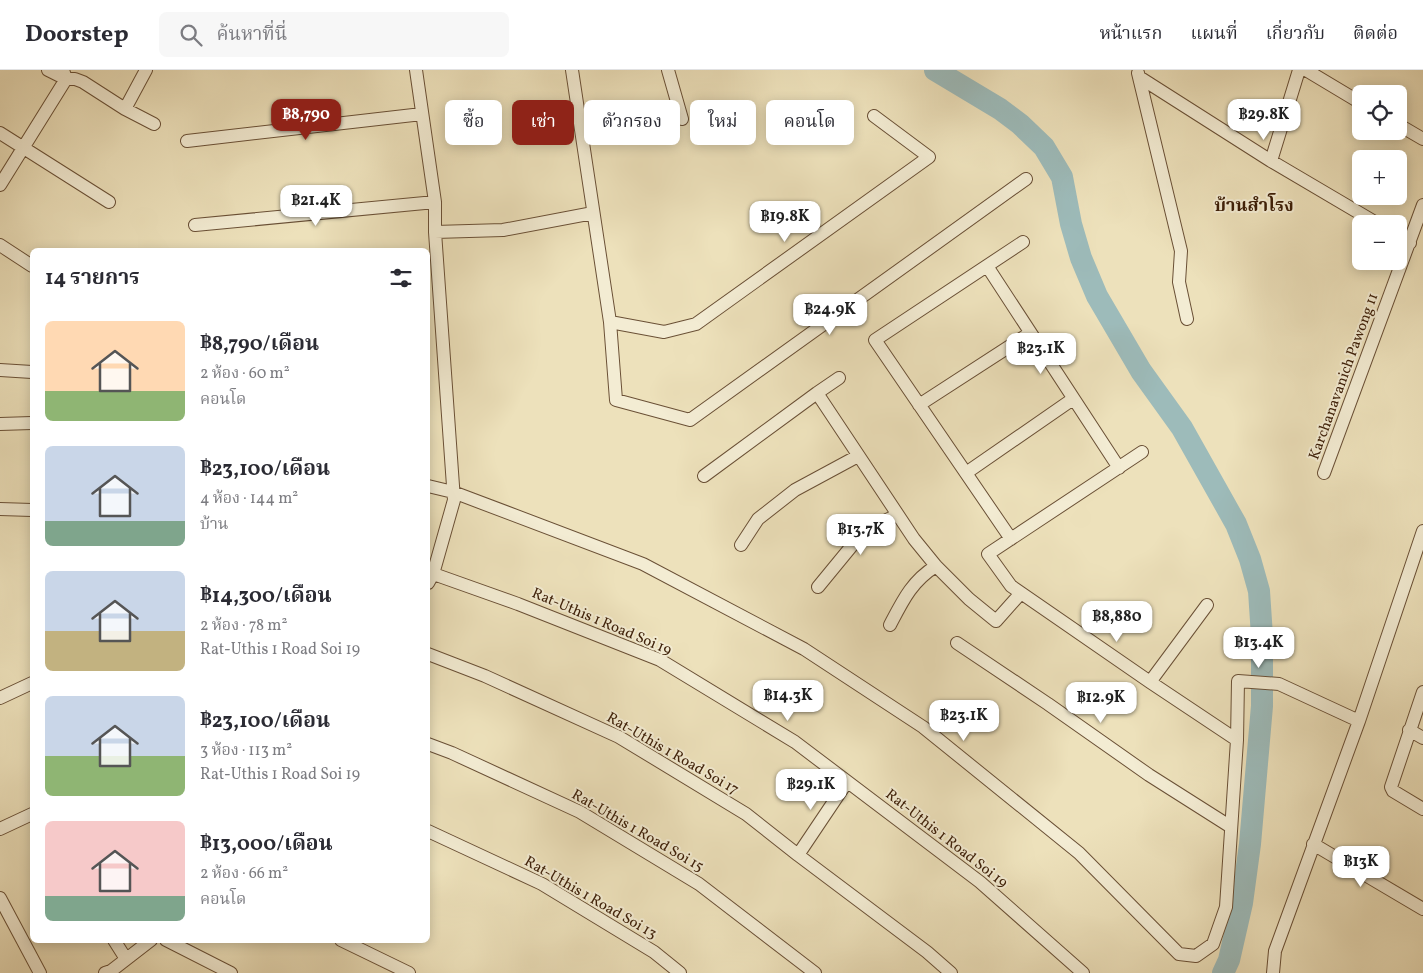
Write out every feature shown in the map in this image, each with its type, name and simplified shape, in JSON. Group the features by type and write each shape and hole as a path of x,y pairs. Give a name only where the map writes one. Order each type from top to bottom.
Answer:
{"street":[{"path":"48,70 83,82 125,109 154,124"},
{"path":"125,109 146,70"},
{"path":"416,70 434,202 433,279 454,500 430,573"},
{"path":"572,70 610,322 616,400 690,420 1026,179"},
{"path":"668,70 682,119"},
{"path":"1270,161 1298,70"},
{"path":"1306,70 1352,98"},
{"path":"1138,73 1270,161 1363,215"},
{"path":"1138,73 1181,251 1178,282 1187,319"},
{"path":"0,185 64,75"},
{"path":"187,141 422,114"},
{"path":"610,322 664,332 696,324 929,157 874,116"},
{"path":"1407,130 1423,139"},
{"path":"0,133 109,202"},
{"path":"195,225 434,202"},
{"name":"Karchanavanich Pawong 11","path":"1407,234 1423,206"},
{"path":"435,232 503,230 593,213"},
{"path":"1011,539 875,340 1023,242"},
{"path":"0,245 30,265"},
{"path":"986,266 1119,468"},
{"name":"Karchanavanich Pawong 11","path":"1324,473 1393,270"},
{"path":"919,405 1030,333"},
{"path":"0,370 30,372"},
{"path":"704,476 839,378"},
{"path":"816,393 914,539 936,566 969,599 996,621 1021,592"},
{"path":"966,473 1074,399"},
{"path":"0,424 30,423"},
{"path":"1142,452 988,554 1011,586 1237,740"},
{"path":"742,545 758,519 795,490 858,456"},
{"path":"430,486 453,492 643,564 804,649 923,727 1071,847 1179,954 1196,956 1213,944 1226,907 1237,740 1238,681 1279,684 1359,721"},
{"path":"0,509 30,510"},
{"path":"818,587 864,531 897,515"},
{"path":"1274,973 1275,951 1359,721 1423,531"},
{"path":"890,625 905,594 923,574 936,566"},
{"name":"Rat-Uthis 1 Road Soi 19","path":"430,576 518,604 660,660 795,742 980,882 1082,973"},
{"path":"1150,682 1207,605"},
{"path":"957,643 1149,775 1232,827"},
{"name":"Rat-Uthis 1 Road Soi 17","path":"430,655 485,676 619,737 746,814 927,952 951,973"},
{"path":"0,698 30,684"},
{"path":"1423,692 1391,787 1393,791 1423,809"},
{"path":"1409,730 1423,738"},
{"name":"Rat-Uthis 1 Road Soi 15","path":"430,745 580,812 699,884 816,973"},
{"path":"798,855 847,782"},
{"path":"0,829 30,815"},
{"name":"Rat-Uthis 1 Road Soi 13","path":"430,832 542,884 654,952 680,973"},
{"path":"1313,844 1423,909"},
{"path":"0,898 40,973"},
{"path":"116,943 126,958"},
{"path":"105,973 146,943"},
{"path":"172,943 231,973"},
{"path":"347,943 409,973"}],"waterway":[{"path":"935,70 1000,109 1020,124 1044,147 1062,177 1071,224 1081,258 1097,296 1141,371 1182,428 1236,524 1250,559 1259,591 1262,636 1262,706 1250,844 1242,903 1229,960 1223,973"}],"district":[{"name":"บ้านสำโรง","path":"1254,205"}]}
